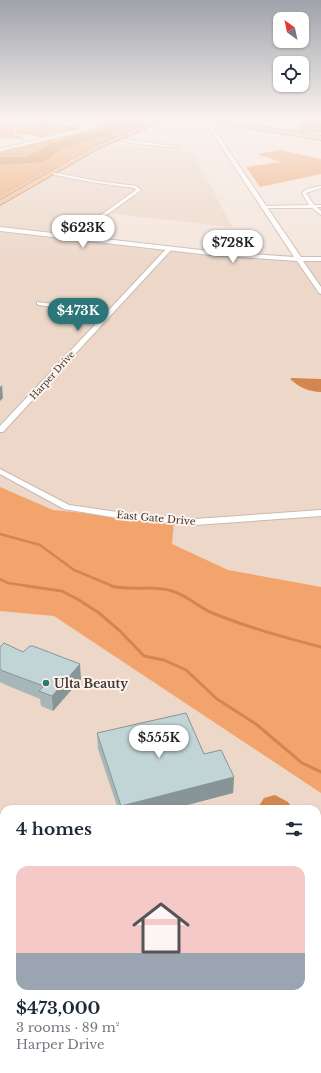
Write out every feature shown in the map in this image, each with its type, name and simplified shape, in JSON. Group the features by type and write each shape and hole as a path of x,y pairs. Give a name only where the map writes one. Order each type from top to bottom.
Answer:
{"highway":[{"path":"0,198 50,170"},
{"path":"0,203 57,170"}],"street":[{"path":"239,170 321,292"},
{"path":"51,173 97,182 136,187 139,190 72,238"},
{"path":"321,186 309,190 304,194 321,214"},
{"path":"265,208 321,206"},
{"path":"0,229 169,249 299,259 321,259"},
{"name":"Harper Drive","path":"0,430 28,402 169,249"},
{"path":"39,303 109,313"},
{"name":"East Gate Drive","path":"0,471 67,507 124,516 195,522 321,513"}],"shaded area":[{"path":"0,170 50,170 0,198"},
{"path":"58,170 202,170 232,227 107,213 73,238 271,258 321,258 321,805 0,805 0,203"},
{"path":"248,170 321,170 321,174 260,187"},
{"path":"290,379 321,379 321,392 304,388"},
{"path":"0,487 53,510 174,522 172,544 228,570 321,587 321,793 54,616 0,611"},
{"path":"275,795 288,802 290,805 260,805 264,798"}],"building":[{"path":"4,643 23,652 30,646 33,646 80,664 52,696 39,691 44,686 0,669 0,647"},
{"path":"186,713 204,754 221,750 234,777 121,805 97,733"}],"waterway":[{"path":"0,534 40,545 74,570 113,586"},
{"path":"0,579 8,583 34,587"},
{"path":"27,586 34,587"},
{"path":"113,586 126,588 158,588 172,591 182,595 210,612 265,631 321,647"},
{"path":"34,587 62,591 79,600 99,613 120,631 144,656 164,660 186,670 217,699 256,724 302,763 321,772"}],"place":[{"name":"Ulta Beauty","path":"46,683"}]}
